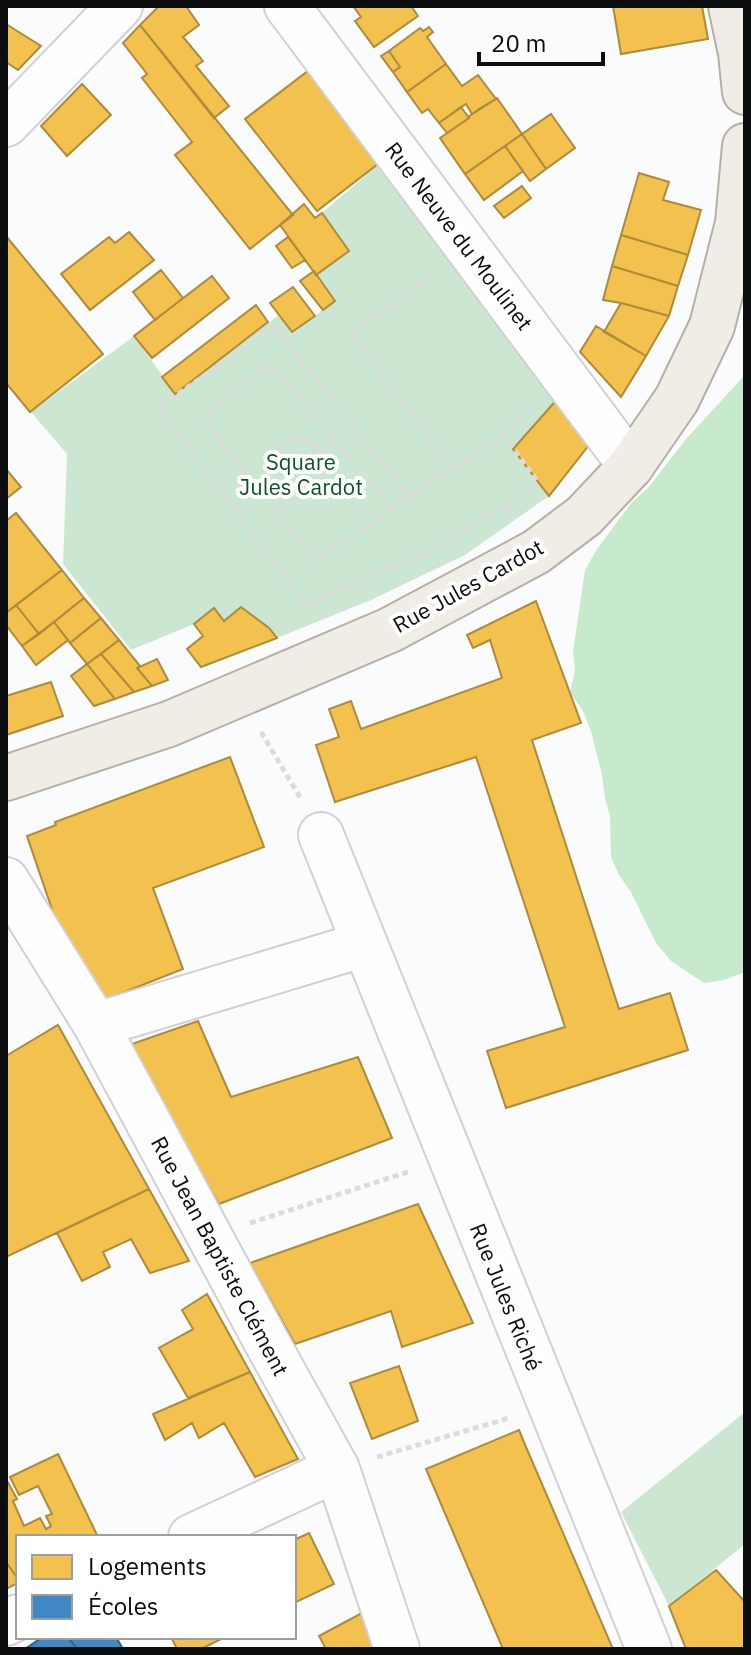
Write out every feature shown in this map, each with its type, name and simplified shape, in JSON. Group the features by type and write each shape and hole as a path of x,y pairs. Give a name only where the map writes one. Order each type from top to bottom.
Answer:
{"main road":[{"path":"731,6 743,72"},
{"name":"Rue Jules Cardot","path":"6,778 169,724 390,630 536,552 584,516 631,466 677,399 712,326 738,223 745,146"}],"street":[{"path":"6,124 120,6"},
{"name":"Rue Neuve du Moulinet","path":"287,6 631,466"},
{"name":"Rue Jules Riché","path":"321,835 649,1649"},
{"name":"Rue Jean Baptiste Clément","path":"6,880 96,1025 337,1469 397,1649"},
{"path":"96,1025 365,944"},
{"path":"195,1535 337,1469"}],"path":[{"path":"434,274 352,335 454,470"},
{"path":"392,509 271,363 203,418 317,561 503,435 538,482 506,507 422,556 307,605 159,407 275,327 409,496"},
{"path":"320,452 333,438"},
{"path":"306,440 314,444 324,459 323,475 313,488 297,493 275,480 271,462 274,453 287,441 306,440"},
{"path":"263,493 275,480"},
{"path":"506,507 536,552"},
{"path":"267,741 321,835"},
{"path":"251,1222 450,1158"},
{"path":"337,1469 550,1405"}],"green space":[{"name":"Square Jules Cardot","path":"387,157 560,396 513,449 549,496 465,555 371,600 277,638 241,608 224,621 213,608 194,624 131,650 63,564 67,454 31,412 134,336 175,393 279,315 292,332 334,302 316,275 349,251 322,213"},
{"path":"745,375 745,972 704,983 671,961 656,943 631,892 619,875 611,857 610,816 591,731 582,709 570,693 585,570 632,502 648,488 686,439"},
{"path":"745,1412 745,1544 669,1606 621,1512"}],"building: Logements":[{"path":"159,6 186,6 199,25 183,37 203,61 196,66 229,106 214,118 140,25"},
{"path":"353,6 411,6 418,16 374,47 355,21 361,17"},
{"path":"613,6 702,6 708,39 621,54"},
{"path":"6,24 41,46 18,70 6,62"},
{"path":"140,25 293,215 250,249 175,155 192,142 142,78 147,74 123,43"},
{"path":"429,27 433,32 427,37 446,64 407,92 393,72 400,67 389,51 420,28 423,31"},
{"path":"389,51 400,67 393,72 381,56"},
{"path":"317,64 387,157 317,211 245,119"},
{"path":"446,64 462,86 478,75 496,99 472,114 466,104 439,123 428,109 422,113 407,92"},
{"path":"82,84 111,115 67,156 41,126"},
{"path":"497,98 522,134 465,174 440,138"},
{"path":"461,107 469,118 447,133 439,123"},
{"path":"551,114 575,148 546,169 522,134"},
{"path":"522,134 546,169 530,181 505,146"},
{"path":"505,146 523,171 484,200 465,174"},
{"path":"639,173 669,182 663,200 701,210 688,255 621,235"},
{"path":"522,186 531,198 504,218 494,206"},
{"path":"304,204 315,218 322,213 349,251 316,275 280,225"},
{"path":"129,232 154,260 90,310 61,274 109,237 115,243"},
{"path":"621,235 688,255 678,286 612,266"},
{"path":"6,236 103,354 30,412 6,383"},
{"path":"288,237 305,260 292,268 276,246"},
{"path":"612,266 678,286 669,316 603,300"},
{"path":"161,270 183,298 155,320 133,292"},
{"path":"314,271 335,301 323,310 300,281"},
{"path":"212,276 229,298 152,358 134,336"},
{"path":"293,287 315,316 292,332 270,303"},
{"path":"621,303 669,316 646,356 604,332"},
{"path":"256,305 268,322 175,394 162,377"},
{"path":"596,326 646,356 621,397 580,352"},
{"path":"560,396 589,445 549,496 513,449"},
{"path":"6,469 21,487 6,499"},
{"path":"16,513 62,570 6,613 6,521"},
{"path":"62,570 84,598 39,634 16,605"},
{"path":"84,598 101,618 70,643 54,622"},
{"path":"536,601 581,723 532,740 619,1009 670,993 688,1050 506,1108 487,1051 565,1027 476,757 335,802 316,745 339,737 329,709 351,701 361,729 502,678 490,640 473,648 467,635"},
{"path":"16,605 39,634 22,646 6,625 6,613"},
{"path":"241,607 277,638 201,667 187,649 203,636 194,624 214,608 224,621"},
{"path":"101,618 119,640 87,664 70,643"},
{"path":"54,622 68,640 36,665 22,646"},
{"path":"119,640 152,686 134,692 101,654"},
{"path":"101,654 134,692 115,699 87,664"},
{"path":"157,659 168,680 152,686 137,668"},
{"path":"87,664 115,699 94,706 71,676"},
{"path":"51,682 63,716 6,735 6,696"},
{"path":"230,757 264,847 153,888 183,969 102,1001 56,921 27,836 56,825 55,822"},
{"path":"198,1021 231,1097 358,1057 392,1138 219,1204 129,1045"},
{"path":"58,1025 149,1189 6,1257 6,1056"},
{"path":"149,1189 189,1261 150,1273 131,1239 103,1252 110,1267 82,1281 57,1233"},
{"path":"418,1204 473,1323 402,1347 391,1311 295,1344 250,1263"},
{"path":"207,1294 250,1372 188,1398 159,1348 193,1329 182,1310"},
{"path":"399,1366 418,1421 372,1439 350,1383"},
{"path":"250,1372 298,1459 255,1477 224,1423 199,1438 192,1423 165,1440 153,1414"},
{"path":"519,1430 613,1649 503,1649 426,1469"},
{"path":"58,1454 97,1535 16,1535 16,1576 6,1562 6,1479 17,1499 13,1501 24,1526 40,1518 46,1529 51,1526 46,1516 52,1514 38,1486 19,1495 10,1477"},
{"path":"309,1533 334,1584 296,1602 296,1539"},
{"path":"6,1562 16,1576 16,1584 6,1589"},
{"path":"716,1570 745,1602 745,1649 686,1649 669,1606"},
{"path":"362,1613 375,1649 326,1649 319,1636"},
{"path":"172,1639 221,1639 201,1649 177,1649"}],"building: Écoles":[{"path":"70,1639 77,1649 25,1649 38,1640"},
{"path":"70,1639 117,1639 123,1649 77,1649"}]}
